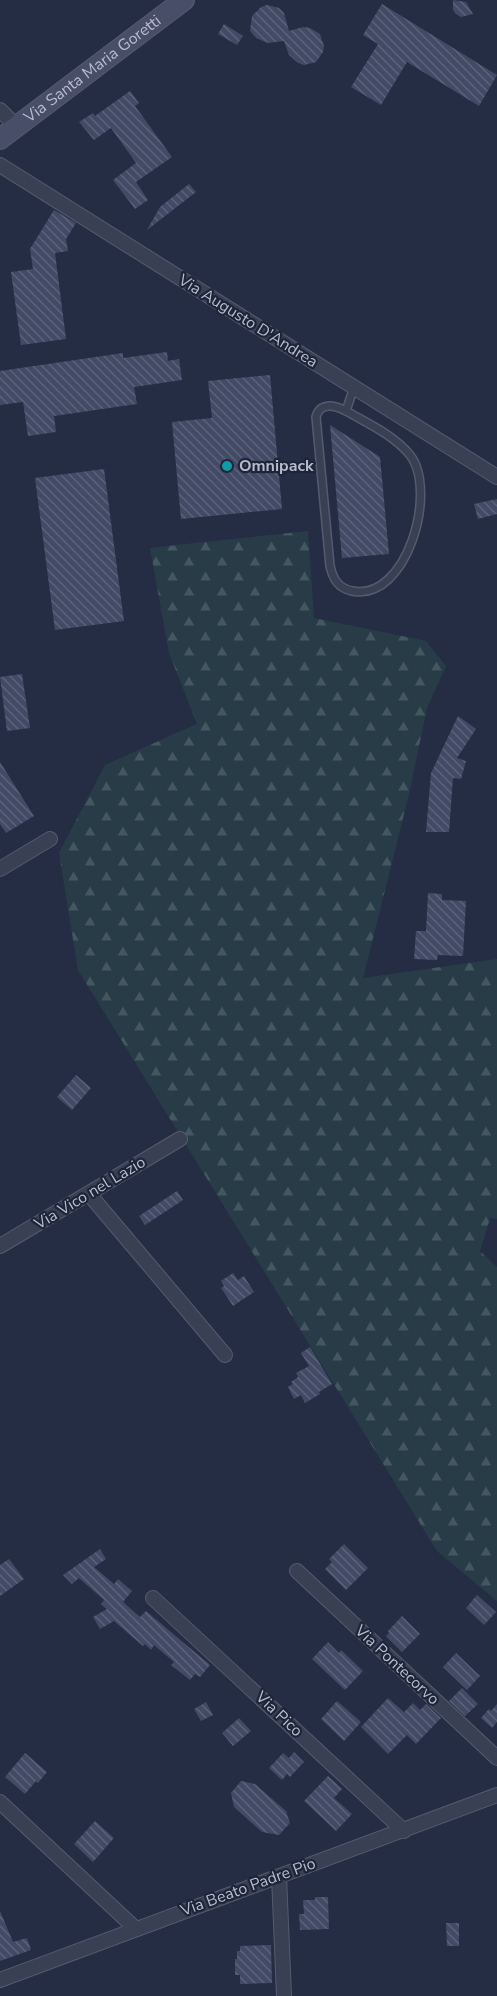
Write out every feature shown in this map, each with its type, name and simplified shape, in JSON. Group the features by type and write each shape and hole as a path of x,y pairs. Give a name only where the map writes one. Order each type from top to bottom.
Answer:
{"main road":[{"name":"Via Santa Maria Goretti","path":"0,139 184,0"}],"street":[{"path":"0,110 17,127"},
{"name":"Via Augusto D'Andrea","path":"0,165 497,477"},
{"path":"0,869 50,839"},
{"name":"Via Vico nel Lazio","path":"0,1246 180,1139"},
{"path":"89,1194 225,1355"},
{"name":"Via Pontecorvo","path":"297,1571 497,1758"},
{"name":"Via Pico","path":"153,1598 404,1831"},
{"name":"Via Beato Padre Pio","path":"0,1980 497,1795"},
{"path":"0,1802 136,1929"},
{"path":"279,1876 284,1996"}],"lane":[{"path":"346,411 354,387"},
{"path":"333,406 346,411 402,447 414,461 420,481 417,522 406,555 391,575 377,587 367,591 353,591 341,587 335,580 330,566 316,417 319,409 323,407 333,406"}],"green space":[{"path":"308,531 314,618 426,641 446,666 427,708 409,794 363,978 497,959 497,1219 490,1218 480,1251 497,1267 497,1601 437,1551 78,970 59,853 105,765 197,724 169,653 150,548"}],"building":[{"path":"453,0 466,2 473,14 461,17 456,14 453,10"},
{"path":"382,4 497,75 479,106 407,62 381,105 351,87 378,44 363,35"},
{"path":"267,5 279,8 284,13 289,31 303,27 320,34 324,46 316,62 304,65 298,63 289,55 284,41 268,43 256,38 250,31 252,16 261,7"},
{"path":"224,24 243,36 237,45 218,34"},
{"path":"130,91 139,103 135,106 172,157 136,182 148,200 135,209 113,180 136,163 111,128 94,140 79,122 93,113 95,116"},
{"path":"189,184 196,192 147,230 160,207"},
{"path":"54,210 76,223 66,239 68,251 55,253 66,339 21,345 11,272 33,269 30,249"},
{"path":"167,352 168,361 179,359 182,380 134,387 137,404 54,416 56,432 28,436 23,402 0,405 0,371 123,353 123,358"},
{"name":"Omnipack","path":"270,375 282,509 181,519 172,422 212,418 208,381"},
{"path":"330,425 380,457 389,554 342,558"},
{"path":"104,469 124,621 55,630 35,478"},
{"path":"497,499 497,514 478,519 474,504"},
{"path":"22,674 30,728 7,731 0,677"},
{"path":"458,716 476,729 457,758 466,761 461,779 453,778 449,832 426,832 431,773"},
{"path":"0,762 34,816 6,833 0,824"},
{"path":"428,893 442,894 442,900 466,901 463,956 438,955 437,960 414,959 416,931 426,931"},
{"path":"76,1075 91,1088 72,1110 57,1097"},
{"path":"177,1191 183,1200 145,1225 139,1216"},
{"path":"233,1273 238,1280 244,1276 254,1292 233,1306 221,1288 224,1286 221,1281"},
{"path":"310,1347 332,1384 305,1403 301,1395 294,1399 288,1387 298,1377 296,1373 309,1366 301,1353"},
{"path":"344,1544 368,1568 346,1590 325,1569 332,1562 329,1559"},
{"path":"100,1549 106,1559 94,1567 114,1584 118,1579 132,1591 123,1602 140,1617 146,1611 210,1665 200,1677 195,1674 190,1680 171,1665 174,1662 154,1645 151,1650 145,1644 143,1646 114,1621 100,1629 93,1617 107,1609 101,1604 104,1600 79,1578 72,1584 63,1575"},
{"path":"9,1559 24,1579 0,1596 0,1565"},
{"path":"477,1595 496,1612 484,1625 466,1608"},
{"path":"402,1616 420,1634 402,1652 386,1636"},
{"path":"328,1642 339,1653 341,1650 363,1671 345,1690 312,1659"},
{"path":"456,1653 480,1676 467,1690 443,1667"},
{"path":"462,1688 478,1704 465,1716 449,1701"},
{"path":"388,1698 404,1712 413,1703 420,1710 426,1704 441,1718 416,1744 407,1735 388,1754 361,1727"},
{"path":"337,1701 361,1722 344,1741 321,1719"},
{"path":"206,1702 213,1715 201,1721 194,1709"},
{"path":"497,1704 497,1722 492,1728 481,1718"},
{"path":"239,1718 251,1731 233,1746 222,1733"},
{"path":"294,1752 304,1762 290,1777 287,1774 282,1780 269,1768 283,1753 289,1758"},
{"path":"25,1753 47,1772 25,1794 5,1777"},
{"path":"328,1776 342,1789 334,1798 352,1814 336,1831 304,1801"},
{"path":"241,1781 255,1784 286,1811 290,1823 279,1835 262,1832 234,1807 231,1793"},
{"path":"95,1821 114,1838 93,1862 74,1844"},
{"path":"315,1897 328,1897 329,1929 300,1930 299,1914 304,1914 303,1900 315,1900"},
{"path":"0,1911 13,1942 27,1938 31,1950 0,1961"},
{"path":"446,1923 459,1923 459,1946 447,1946"},
{"path":"271,1945 272,1983 240,1984 240,1975 235,1975 235,1959 237,1959 240,1946"}],"place":[{"name":"Omnipack","path":"227,466"}]}
